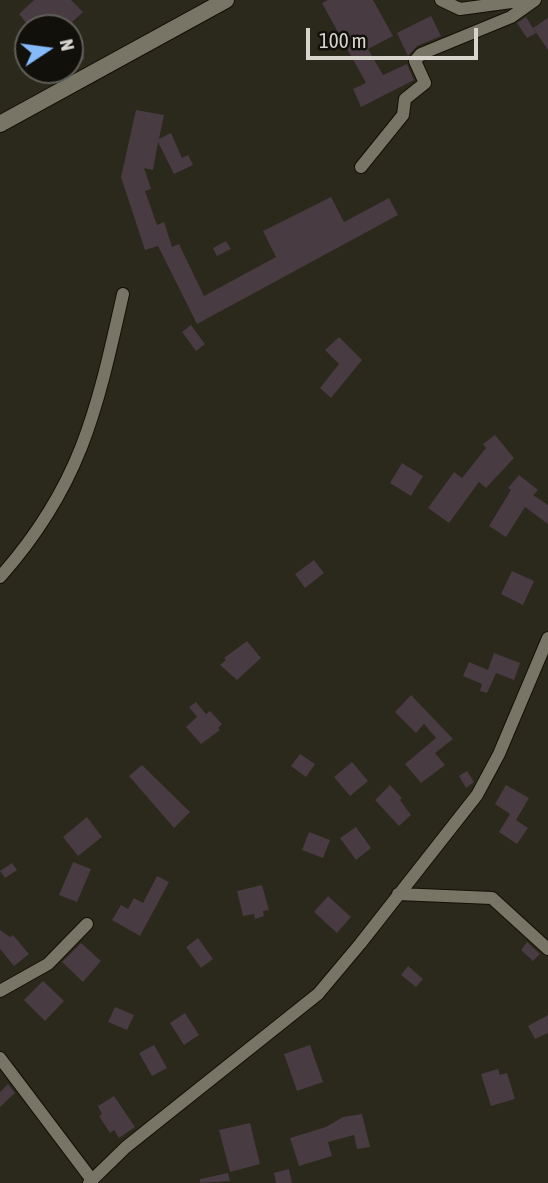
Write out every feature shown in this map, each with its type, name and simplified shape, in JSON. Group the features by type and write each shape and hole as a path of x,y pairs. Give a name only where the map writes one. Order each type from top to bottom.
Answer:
{"main road":[{"path":"0,124 226,0"}],"street":[{"path":"441,0 460,9 526,0"},
{"path":"361,167 403,115 405,99 425,83 415,61 421,54 511,17 535,0"},
{"path":"0,578 31,543 64,489 87,439 123,294"},
{"path":"0,1058 90,1182 126,1147 318,994 477,794 499,754 548,638"},
{"path":"398,894 492,898 548,948"},
{"path":"0,991 48,964 87,924"}],"building":[{"path":"34,0 71,0 83,12 81,14 19,14"},
{"path":"328,0 373,0 393,36 368,49 383,75 407,64 414,80 361,107 353,89 366,83 322,3"},
{"path":"431,16 441,36 417,46 408,56 397,33"},
{"path":"526,17 536,33 527,38 517,23"},
{"path":"548,18 548,50 533,28"},
{"path":"136,110 164,115 159,139 171,133 182,158 188,155 193,165 174,174 158,142 153,170 144,168 151,189 145,191 157,225 164,222 172,247 179,244 204,296 276,257 263,231 331,197 344,222 389,198 398,215 197,324 158,246 145,250 121,177"},
{"path":"226,241 231,249 217,256 213,248"},
{"path":"191,325 205,344 196,351 182,332"},
{"path":"339,337 362,360 331,398 320,388 339,364 325,350"},
{"path":"495,435 514,458 486,488 479,482 449,523 428,508 454,472 462,478 486,448 483,444"},
{"path":"402,463 423,476 411,496 390,483"},
{"path":"519,475 538,490 533,495 548,505 548,524 525,507 506,537 489,526 511,490 508,488"},
{"path":"314,560 324,573 305,588 295,574"},
{"path":"512,571 534,581 523,605 501,594"},
{"path":"247,641 261,658 237,680 220,665 226,660 224,658"},
{"path":"494,653 520,663 514,680 496,673 487,693 480,691 482,684 463,676 469,662 488,670"},
{"path":"411,695 453,739 435,753 445,765 421,783 405,764 436,738 424,724 416,733 395,712"},
{"path":"196,702 206,714 210,711 222,724 218,728 220,730 201,744 186,727 197,717 189,707"},
{"path":"300,754 315,764 306,777 291,766"},
{"path":"352,762 368,781 350,796 334,777"},
{"path":"142,765 190,812 174,828 129,776"},
{"path":"467,771 474,782 466,788 459,776"},
{"path":"390,785 402,798 400,800 411,815 399,826 375,800"},
{"path":"506,785 529,798 516,820 528,828 517,844 499,832 510,814 495,804"},
{"path":"87,817 102,837 78,856 63,837"},
{"path":"356,827 371,848 356,860 340,838"},
{"path":"309,832 330,840 323,858 302,850"},
{"path":"73,862 91,869 77,902 59,895"},
{"path":"12,863 17,870 5,878 0,871"},
{"path":"157,876 169,882 140,936 112,920 121,905 128,909 134,898 143,903"},
{"path":"262,885 269,910 263,911 264,916 255,919 254,914 243,916 237,891"},
{"path":"328,896 351,917 337,933 314,912"},
{"path":"0,930 10,937 13,935 29,954 14,966 0,949"},
{"path":"198,938 213,959 201,968 186,947"},
{"path":"527,942 540,954 533,961 521,950"},
{"path":"81,943 101,961 83,982 62,962"},
{"path":"408,966 423,979 416,987 401,975"},
{"path":"43,981 64,1001 45,1021 24,1000"},
{"path":"115,1007 134,1015 127,1030 108,1022"},
{"path":"185,1013 199,1035 184,1045 170,1023"},
{"path":"548,1015 548,1033 535,1039 528,1026"},
{"path":"154,1045 167,1068 152,1076 139,1053"},
{"path":"310,1045 323,1082 297,1091 284,1054"},
{"path":"498,1069 500,1075 507,1073 515,1099 491,1106 481,1074"},
{"path":"8,1084 15,1093 0,1107 0,1092"},
{"path":"114,1096 135,1127 119,1138 114,1130 110,1133 99,1116 102,1114 98,1106"},
{"path":"362,1114 370,1147 357,1149 354,1135 328,1142 332,1156 299,1166 290,1138 326,1127 343,1117"},
{"path":"250,1123 260,1164 230,1172 219,1130"},
{"path":"289,1169 292,1183 276,1183 274,1173"},
{"path":"228,1173 230,1181 200,1183 200,1179"}]}
